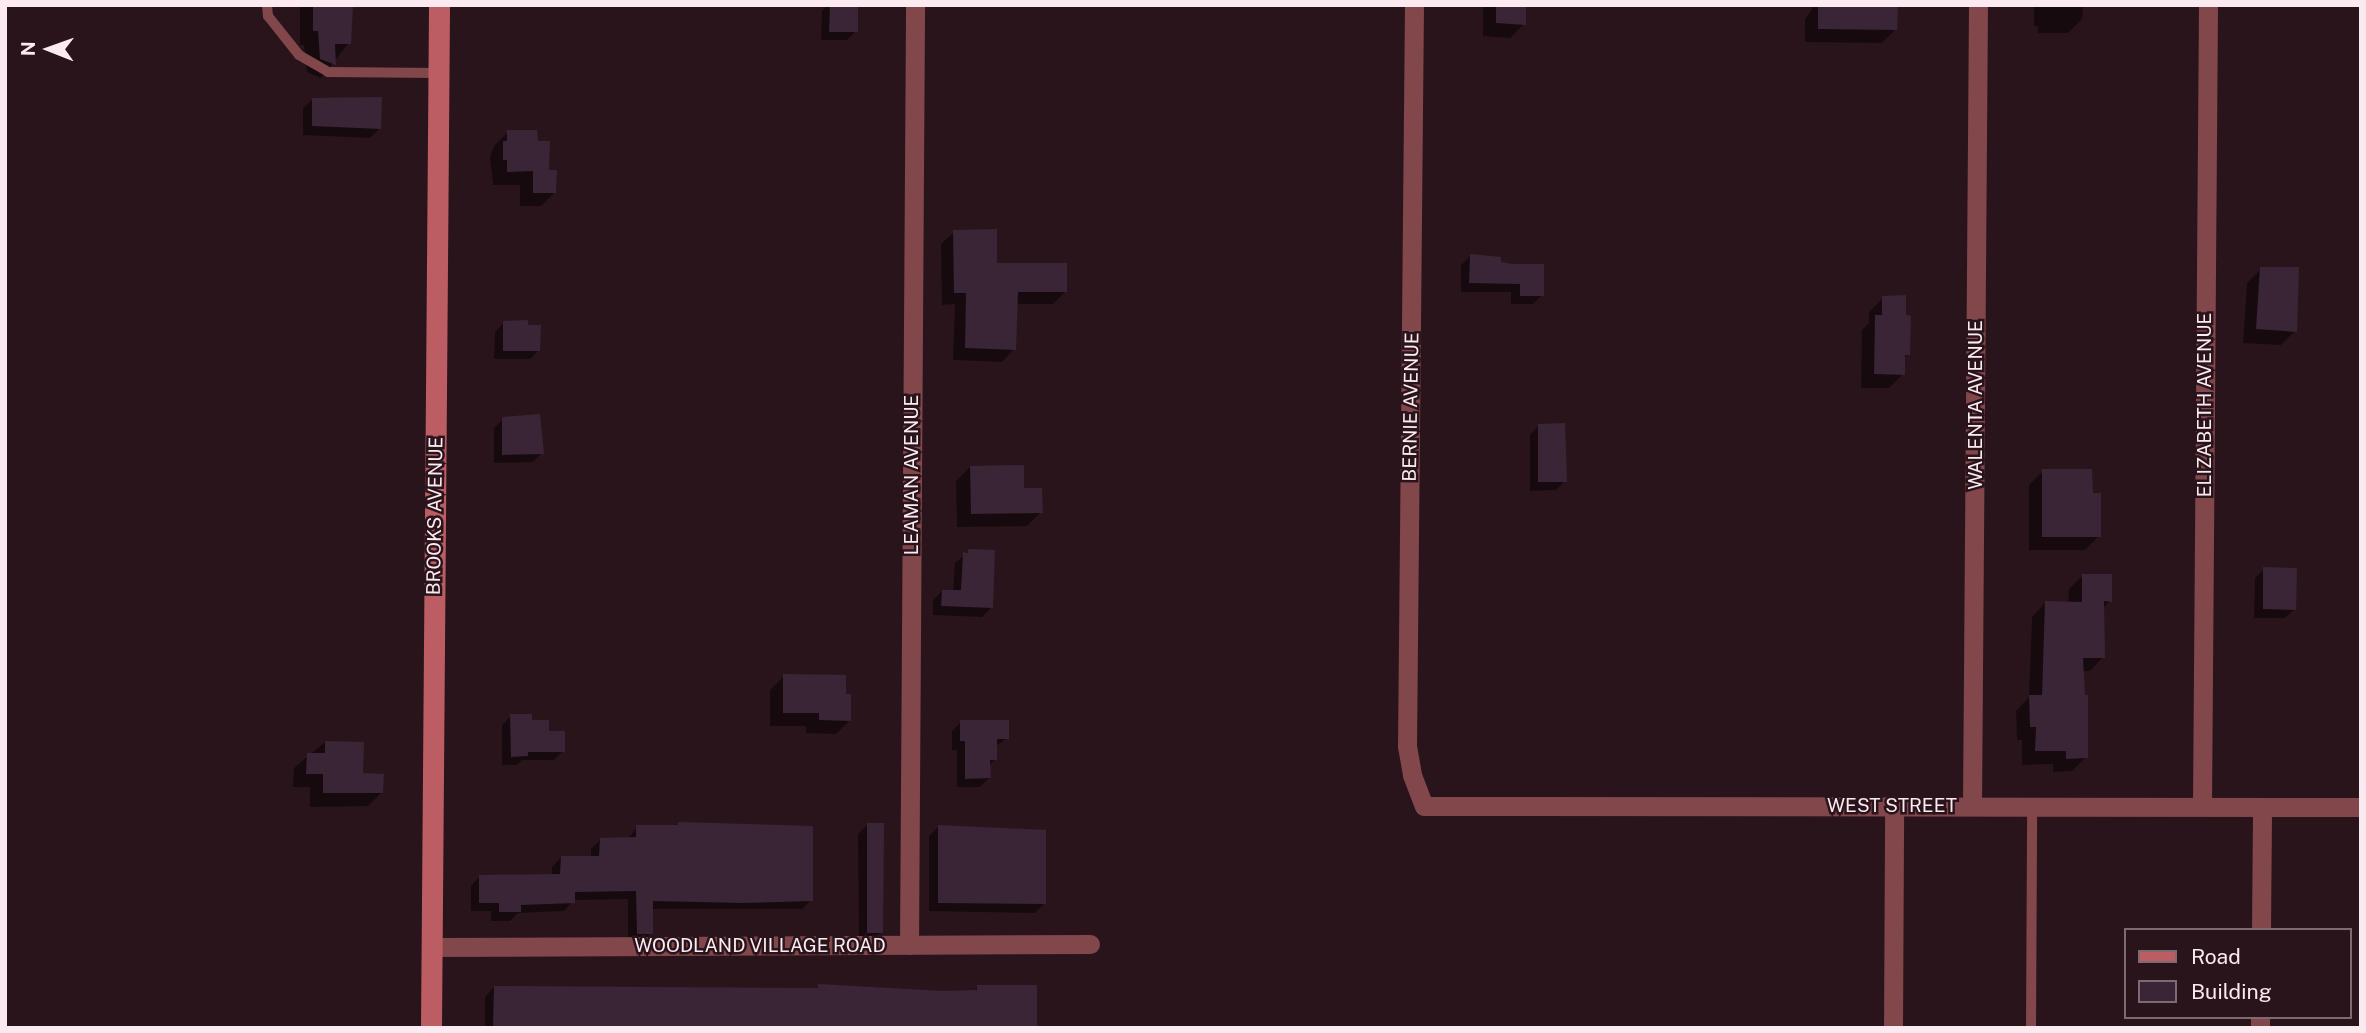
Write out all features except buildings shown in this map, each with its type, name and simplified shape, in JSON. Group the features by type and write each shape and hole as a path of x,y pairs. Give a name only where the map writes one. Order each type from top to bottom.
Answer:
{"street":[{"name":"BROOKS AVENUE","path":"430,1028 439,5"},
{"name":"LEAMAN AVENUE","path":"909,945 915,5"},
{"name":"BERNIE AVENUE","path":"1414,5 1407,746 1412,775 1424,806"},
{"name":"WALENTA AVENUE","path":"1972,806 1978,5"},
{"name":"ELIZABETH AVENUE","path":"2202,805 2208,5"},
{"name":"WEST STREET","path":"1424,806 2361,807"},
{"path":"1893,1028 1894,806"},
{"path":"2261,928 2262,807"},
{"name":"WOODLAND VILLAGE ROAD","path":"431,947 1090,944"}],"lane":[{"path":"267,5 268,16 299,55 328,72 439,73"},
{"path":"2031,1028 2032,807"}]}
